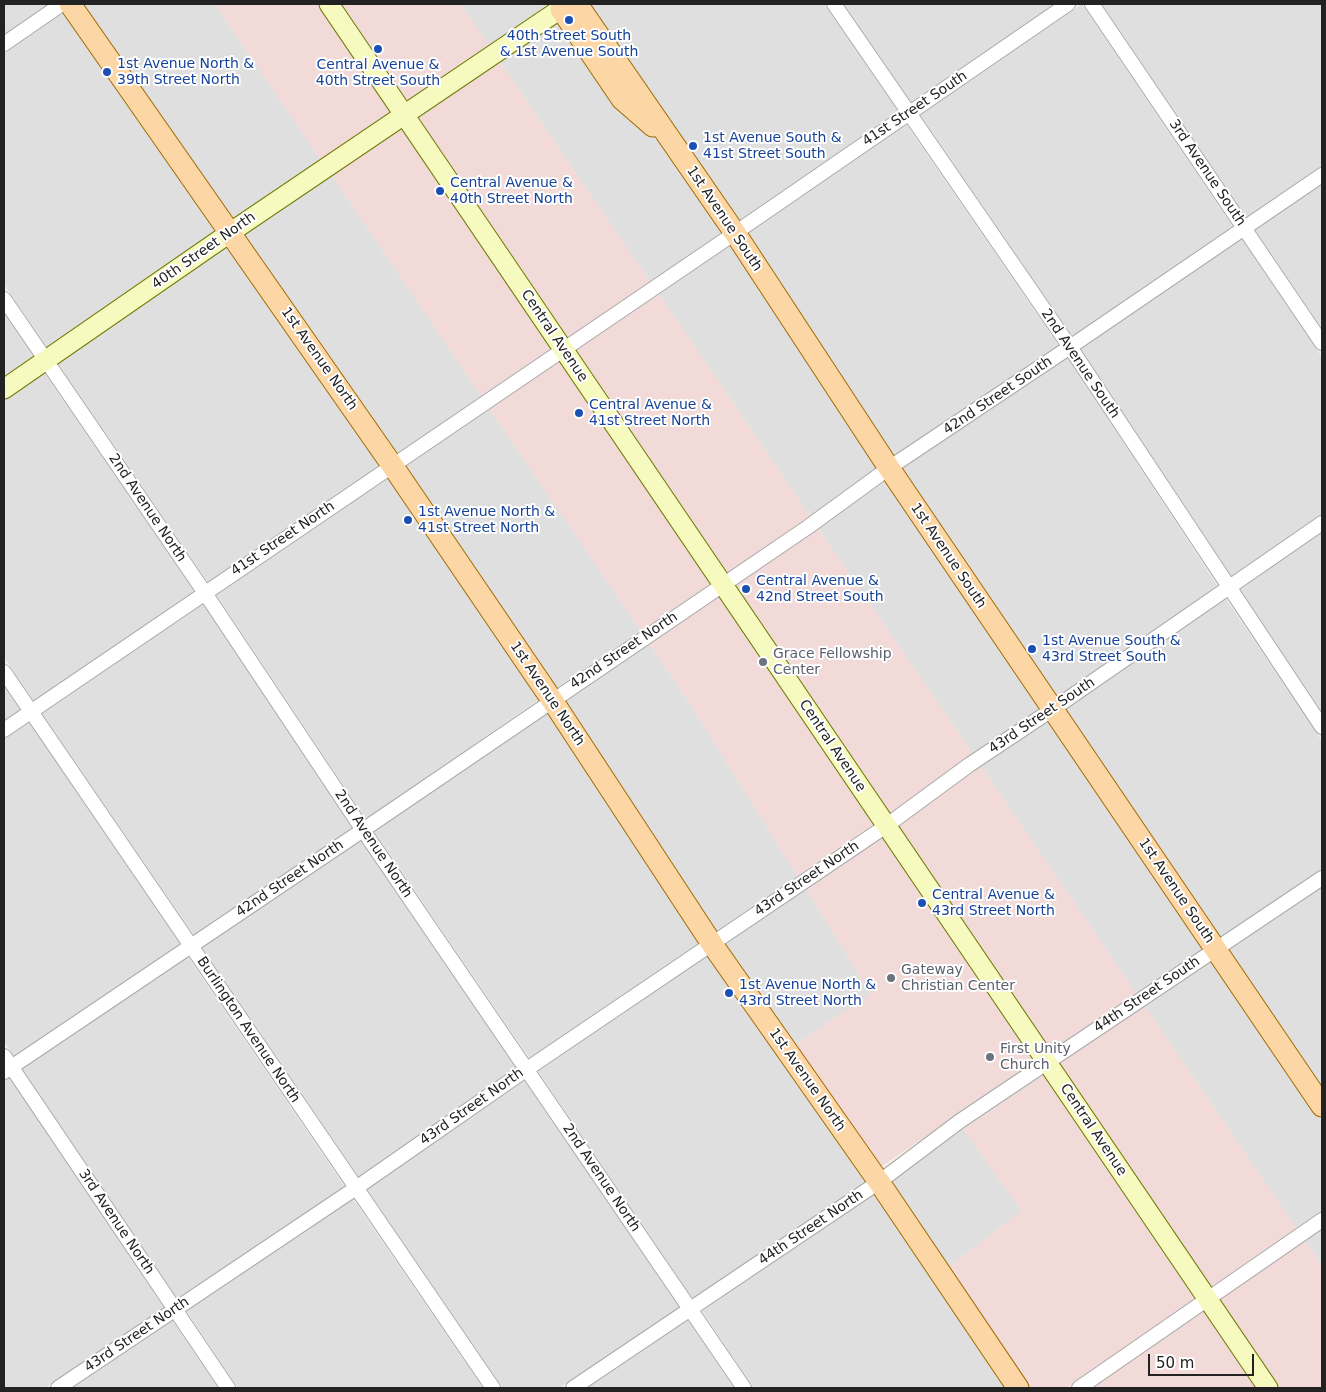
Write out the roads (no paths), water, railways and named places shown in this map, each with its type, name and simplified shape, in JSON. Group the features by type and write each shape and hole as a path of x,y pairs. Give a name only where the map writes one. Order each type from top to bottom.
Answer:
{"main road":[{"name":"1st Avenue North","path":"70,4 231,232 392,466 552,700 712,944 879,1182 1018,1388"},
{"name":"Central Avenue","path":"329,4 1268,1388"},
{"name":"40th Street North","path":"4,389 231,232 569,5"},
{"name":"1st Avenue South","path":"569,5 669,138 735,234 889,468 1322,1106"}],"street":[{"path":"4,44 62,4"},
{"name":"2nd Avenue South","path":"834,4 1070,347 1322,727"},
{"name":"41st Street South","path":"563,349 735,234 1068,4"},
{"name":"3rd Avenue South","path":"1092,4 1322,342"},
{"name":"42nd Street South","path":"723,583 808,527 889,468 1322,175"},
{"name":"2nd Avenue North","path":"4,299 205,592 363,830 744,1388"},
{"name":"41st Street North","path":"4,730 563,349"},
{"name":"43rd Street South","path":"886,826 969,765 1053,710 1322,523"},
{"name":"42nd Street North","path":"6,1065 191,946 723,583"},
{"name":"Burlington Avenue North","path":"4,672 493,1388"},
{"name":"43rd Street North","path":"58,1388 356,1188 527,1069 886,826"},
{"name":"44th Street South","path":"1048,1063 1322,878"},
{"name":"44th Street North","path":"572,1388 691,1310 879,1182 960,1122 1048,1063"},
{"name":"3rd Avenue North","path":"6,1065 228,1388"},
{"path":"1079,1388 1322,1220"}],"place":[{"name":"40th Street South & 1st Avenue South","path":"569,20"},
{"name":"Central Avenue & 40th Street South","path":"378,49"},
{"name":"1st Avenue North & 39th Street North","path":"107,72"},
{"name":"1st Avenue South & 41st Street South","path":"693,146"},
{"name":"Central Avenue & 40th Street North","path":"440,191"},
{"name":"Central Avenue & 41st Street North","path":"579,413"},
{"name":"1st Avenue North & 41st Street North","path":"408,520"},
{"name":"Central Avenue & 42nd Street South","path":"746,589"},
{"name":"1st Avenue South & 43rd Street South","path":"1032,649"},
{"name":"Grace Fellowship Center","path":"763,662"},
{"name":"Central Avenue & 43rd Street North","path":"922,903"},
{"name":"Gateway Christian Center","path":"891,978"},
{"name":"1st Avenue North & 43rd Street North","path":"729,993"},
{"name":"First Unity Church","path":"990,1057"}]}
